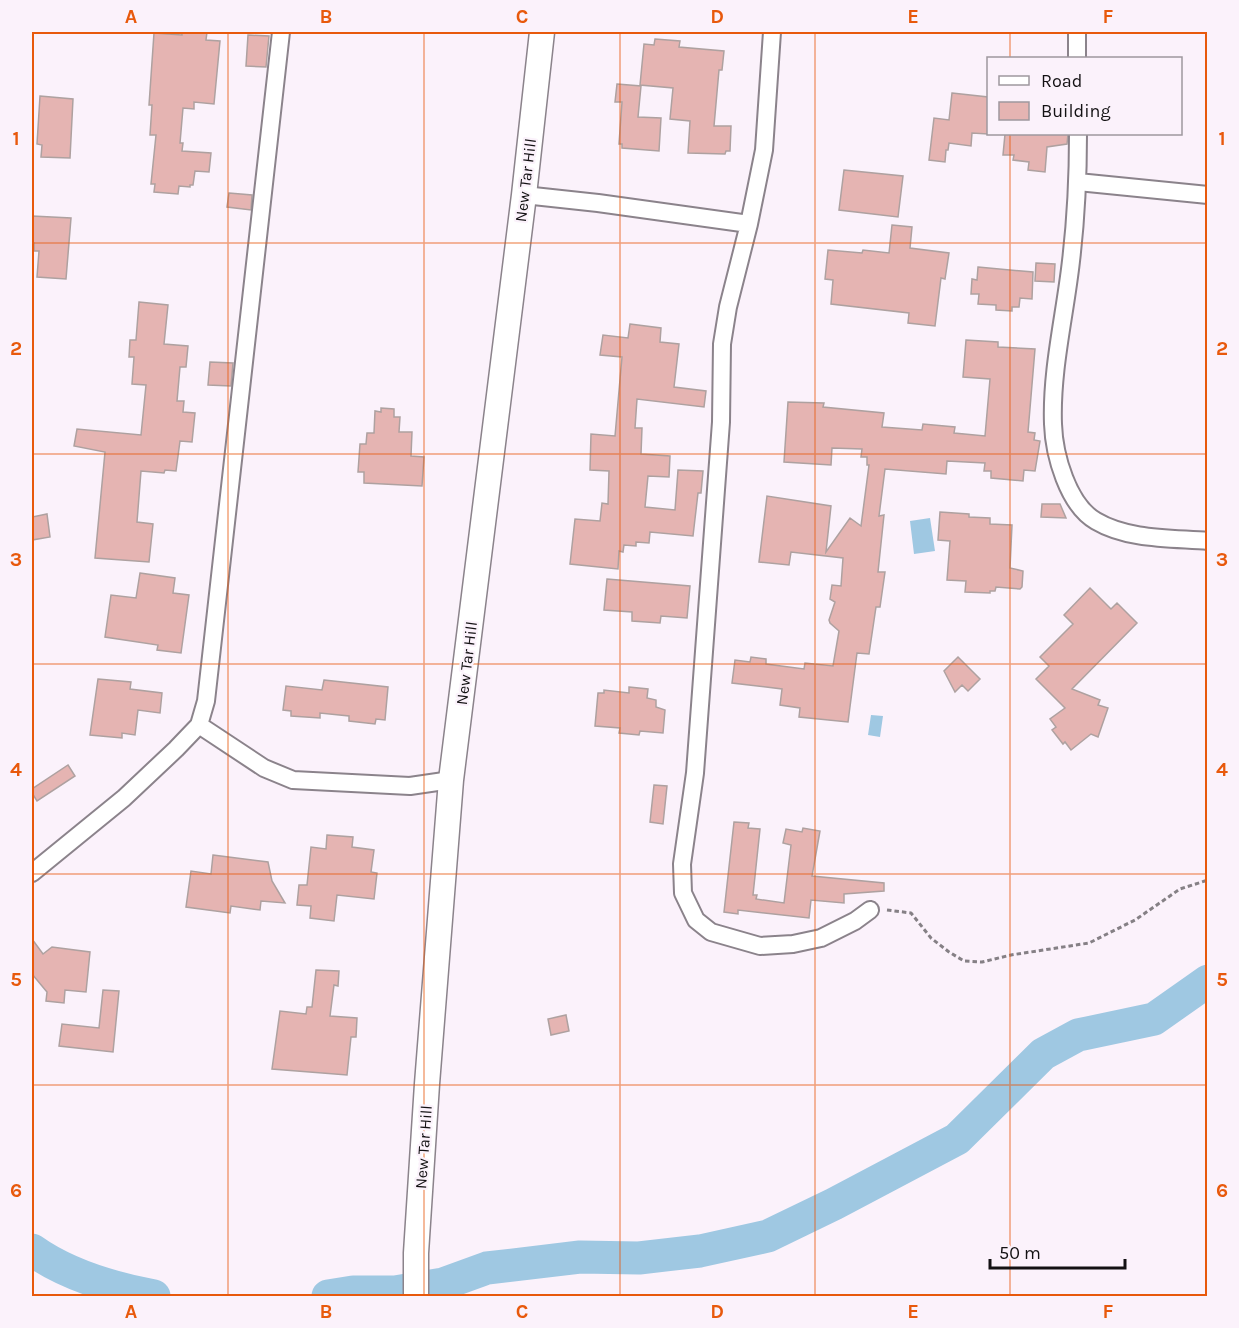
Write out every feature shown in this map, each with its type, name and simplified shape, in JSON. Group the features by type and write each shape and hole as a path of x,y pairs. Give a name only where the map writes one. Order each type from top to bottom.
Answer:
{"street":[{"path":"32,873 124,798 199,724 206,701 282,32"},
{"name":"New Tar Hill","path":"416,1296 416,1253 451,780 524,195 542,32"},
{"path":"772,32 764,150 749,224 728,307 722,344 721,422 694,773 682,864 683,893 696,920 711,932 760,946 793,944 821,938 855,921 870,910"},
{"path":"1077,32 1077,57"},
{"path":"1077,135 1078,182 1071,261 1056,377 1053,425 1056,448 1066,482 1071,495 1081,509 1095,521 1124,533 1208,541"},
{"path":"1078,182 1208,195"},
{"path":"524,195 749,224"},
{"path":"199,724 264,768 293,780 410,786 451,780"}],"path":[{"path":"870,910 911,913 931,938 949,952 964,961 982,962 1011,955 1089,943 1136,920 1180,889 1208,880"}],"water":[{"path":"930,518 935,551 914,554 910,521"},
{"path":"871,715 883,716 880,737 868,735"}],"building":[{"path":"182,32 207,32 206,40 220,41 214,104 194,102 194,109 183,108 180,143 183,143 182,151 211,153 209,172 195,171 193,185 179,186 178,194 154,192 155,184 151,184 156,135 150,135 152,105 149,105 154,33 182,35"},
{"path":"248,35 269,36 266,67 246,66"},
{"path":"655,39 680,41 679,47 724,51 722,70 719,70 714,126 731,126 730,151 726,151 725,154 688,153 690,121 670,119 673,88 640,85 644,44 654,45"},
{"path":"617,84 641,86 638,117 661,118 659,151 622,148 622,144 619,144 622,102 615,102"},
{"path":"952,93 987,97 987,134 972,133 971,146 949,143 945,162 929,160 934,118 949,120"},
{"path":"40,96 73,99 70,158 41,157 42,145 37,144"},
{"path":"1005,135 1068,135 1067,144 1047,147 1045,172 1028,170 1029,162 1013,160 1014,155 1003,155"},
{"path":"844,170 903,176 898,217 839,210"},
{"path":"229,193 252,195 251,210 227,207"},
{"path":"32,216 71,218 66,279 37,277 39,251 34,251 34,243 32,243"},
{"path":"892,225 912,227 910,248 949,253 945,279 941,278 935,326 908,323 909,313 831,304 833,280 825,279 828,250 889,253"},
{"path":"1036,263 1055,264 1054,282 1035,281"},
{"path":"978,267 1033,272 1032,299 1020,298 1019,307 1012,307 1012,311 996,310 996,305 978,304 979,294 971,294 972,279 977,280"},
{"path":"139,302 168,305 164,344 188,346 186,367 180,367 177,401 184,401 183,412 195,413 192,442 180,441 176,471 165,470 164,473 141,471 137,522 153,524 149,562 95,558 105,452 74,446 77,429 141,435 146,385 132,384 134,357 129,357 130,340 136,340"},
{"path":"630,324 661,328 660,342 679,344 674,387 706,391 704,407 637,399 635,428 642,428 641,454 670,456 669,477 648,476 645,507 675,510 678,470 703,471 693,536 650,532 649,543 636,542 636,546 624,545 623,552 619,551 618,569 570,564 575,519 600,521 602,503 608,504 609,471 590,470 591,434 615,436 622,357 600,355 603,335 628,338"},
{"path":"966,340 998,342 998,347 1035,349 1028,432 1035,433 1034,440 1040,441 1035,471 1024,470 1023,481 991,478 991,471 984,471 985,463 947,461 946,474 885,469 879,516 884,515 878,572 885,572 880,607 876,607 869,654 857,653 848,722 799,717 800,708 780,705 782,689 732,683 735,660 750,662 751,657 766,659 766,664 804,669 805,663 833,666 839,631 829,620 835,602 830,599 832,585 841,586 843,558 791,552 789,565 759,562 767,496 831,506 826,552 850,518 861,526 869,465 867,465 867,457 861,457 862,449 832,448 831,465 784,462 788,402 824,403 823,407 884,413 882,427 922,430 923,424 955,427 954,433 985,436 990,379 963,377"},
{"path":"210,362 233,363 231,386 208,385"},
{"path":"381,408 394,409 394,417 400,417 399,432 412,432 411,456 424,457 422,486 364,483 364,472 358,472 360,444 366,444 367,433 374,433 375,411 381,412"},
{"path":"1042,504 1060,504 1066,518 1041,517"},
{"path":"940,512 969,514 969,517 990,518 990,524 1012,525 1010,568 1023,571 1022,587 1020,589 996,587 995,591 990,591 990,593 965,592 966,581 947,580 950,541 938,540"},
{"path":"47,514 50,537 32,540 32,517"},
{"path":"140,573 175,578 173,593 189,595 181,653 157,650 158,645 105,637 111,595 136,598"},
{"path":"607,579 690,586 687,618 661,616 660,623 632,621 632,612 604,610"},
{"path":"1090,588 1111,609 1117,603 1137,623 1072,689 1100,700 1098,705 1108,708 1098,737 1091,734 1071,750 1052,730 1056,727 1050,719 1065,708 1036,679 1049,666 1040,657 1073,624 1064,615"},
{"path":"958,657 980,679 968,691 962,685 955,692 944,671"},
{"path":"98,679 131,682 130,689 162,693 160,713 138,710 135,735 122,733 122,738 90,735"},
{"path":"324,680 388,687 385,720 376,719 375,724 349,721 349,716 320,713 320,718 291,716 291,711 283,710 286,686 322,690"},
{"path":"629,687 648,689 647,698 656,700 656,707 665,710 663,733 640,731 639,735 619,733 620,728 595,726 598,693 604,693 604,690 629,693"},
{"path":"68,765 75,776 37,801 32,789"},
{"path":"654,785 667,786 663,824 650,822"},
{"path":"734,822 749,823 748,828 760,829 753,895 757,895 756,899 784,903 791,845 783,843 786,829 802,832 803,828 820,831 812,876 884,883 884,891 844,894 844,903 811,900 809,918 738,910 738,914 724,912"},
{"path":"327,835 353,837 352,847 374,850 371,872 377,873 374,899 337,895 334,921 310,918 311,906 297,905 299,885 307,885 311,847 326,849"},
{"path":"213,855 268,862 272,881 285,903 261,901 260,910 231,906 230,913 186,907 191,871 211,874"},
{"path":"32,939 43,954 52,947 90,952 86,992 65,990 64,1003 46,1001 47,992 32,974"},
{"path":"316,970 339,971 338,986 334,985 330,1016 357,1018 356,1037 351,1037 347,1075 272,1069 280,1011 306,1014 307,1007 312,1007"},
{"path":"103,990 119,991 113,1052 59,1046 62,1024 99,1028"},
{"path":"566,1015 569,1031 551,1035 548,1019"}],"waterway":[{"path":"328,1296 353,1292 395,1292 443,1284 487,1268 580,1257 639,1258 700,1251 768,1236 957,1139 1043,1054 1078,1035 1154,1019 1208,981"},
{"path":"32,1250 60,1267 90,1279 154,1296"}]}
